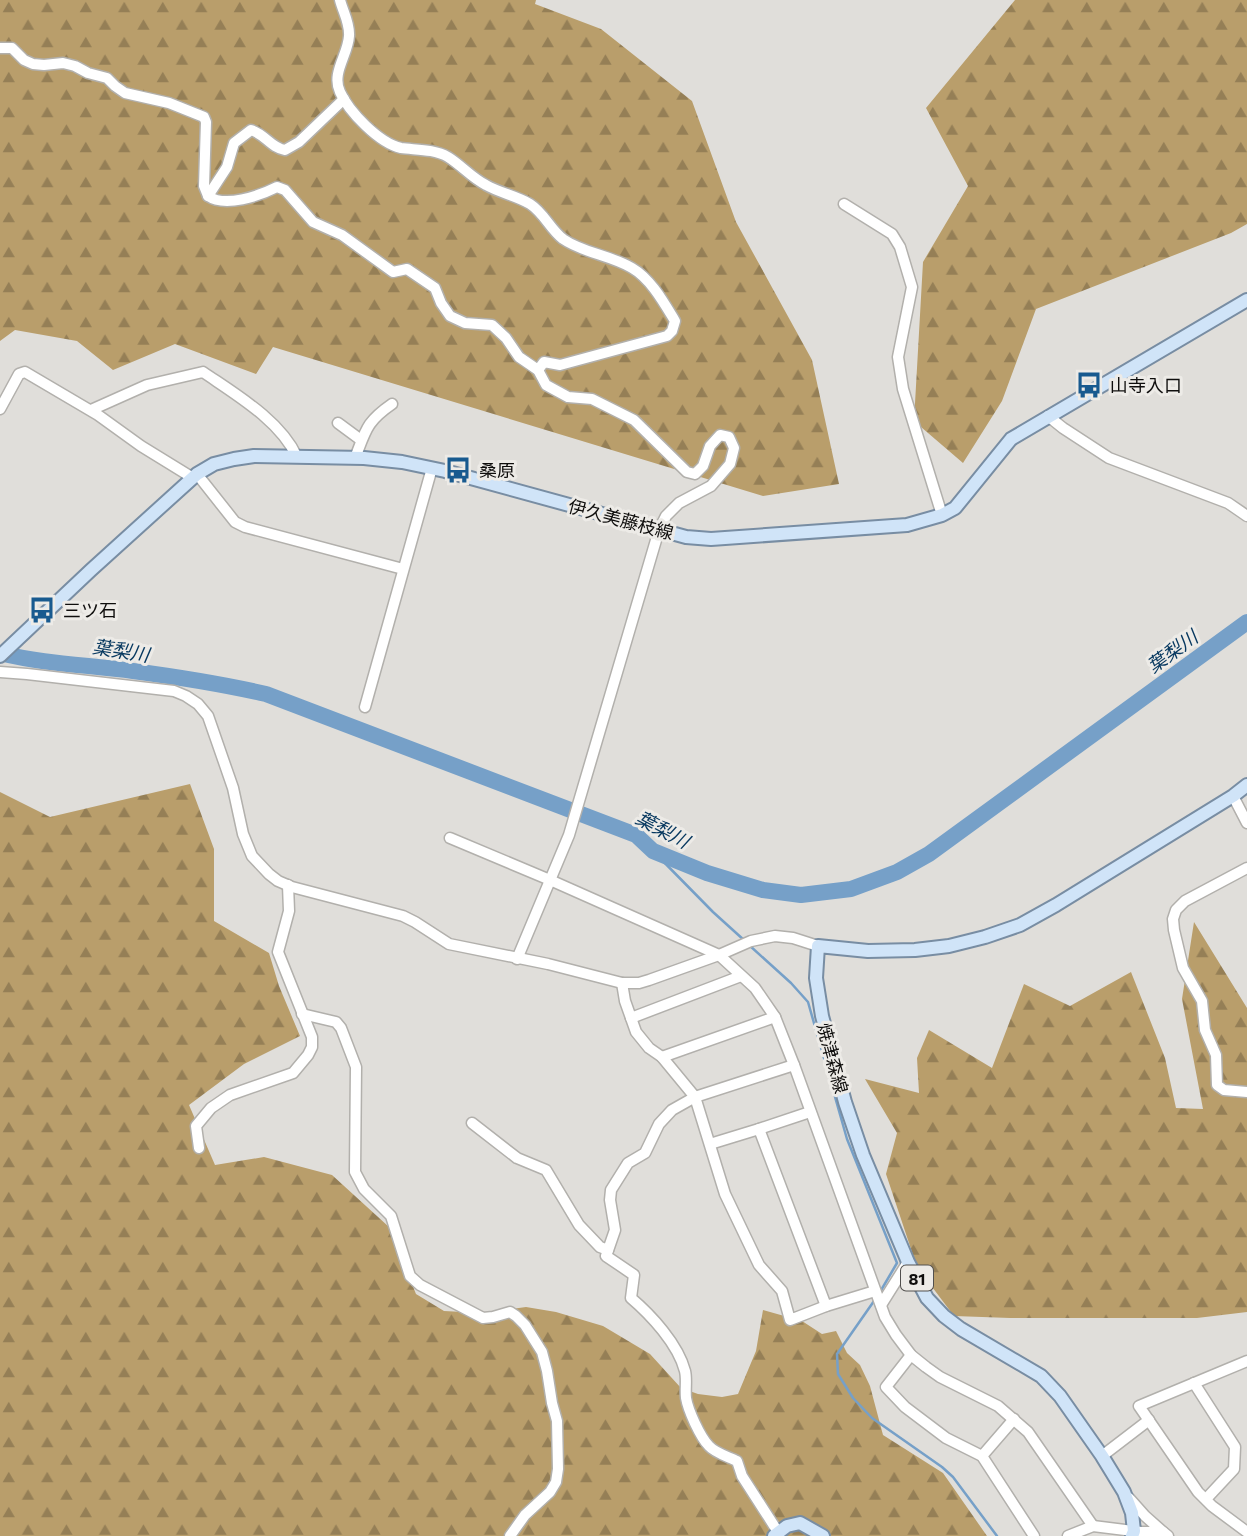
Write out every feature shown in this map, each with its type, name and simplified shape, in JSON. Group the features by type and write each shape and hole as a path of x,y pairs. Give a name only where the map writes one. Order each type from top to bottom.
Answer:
{"main road":[{"name":"伊久美藤枝線","path":"0,656 195,476 214,464 254,456 402,462 686,537 711,539 907,525 942,515 955,508 1011,439 1247,300"},
{"path":"818,946 868,951 915,950 949,946 1020,925 1247,785"},
{"name":"焼津森線","path":"818,946 816,978 822,1016 845,1102 863,1155 908,1262 927,1298 961,1329 1041,1376 1060,1396 1124,1492 1132,1513 1133,1534"},
{"path":"776,1534 787,1526 800,1523 823,1536"}],"street":[{"path":"340,0 348,24 349,37 337,77 337,86 344,99 379,138 392,145 446,156 483,184 530,204 560,237 571,244 632,268 662,300 675,321 667,336 560,365 544,362 538,370"},
{"path":"0,48 12,48 24,60 33,64 63,63 75,66 107,78 125,93 169,103 204,117 204,186 208,196 220,201 232,201 264,194 277,187 285,190 313,222 342,236 393,272 407,268 435,288 450,316 465,323 492,325 506,338 519,357 538,370 546,385 568,397 592,399 634,420 687,472 695,474 703,466 710,446 720,435 729,437 734,448 730,464 711,486 679,503 666,516 659,530 580,802 517,959"},
{"path":"208,196 227,167 234,143 251,130 258,132 278,149 285,150 299,142 344,99"},
{"path":"844,204 892,234 900,247 912,286 898,356 903,389 942,515"},
{"path":"0,409 19,374 25,372 90,410 141,446 195,476 235,522 245,527 403,569"},
{"path":"90,410 147,385 203,372 259,411 292,446 298,457"},
{"path":"355,458 368,426 392,404"},
{"path":"1048,416 1109,458 1228,503 1247,516"},
{"path":"338,423 361,440"},
{"path":"365,707 432,468"},
{"path":"0,673 174,691 186,696 198,704 208,716 233,789 243,834 252,856 269,874 288,885 403,916 449,944 548,964 622,984 649,980 719,956 746,943 775,936 793,937 818,946"},
{"path":"1233,796 1247,822"},
{"path":"450,838 719,956 755,988 775,1017 875,1291 885,1317 896,1335 911,1355 940,1377 998,1406 1014,1419 1034,1439 1093,1526"},
{"path":"1247,868 1185,901 1176,910 1173,919 1183,968 1202,1001 1205,1030 1216,1055 1217,1085 1224,1090 1247,1092"},
{"path":"199,1148 196,1126 211,1108 230,1095 293,1073 312,1046 312,1037 278,952 289,911 288,885"},
{"path":"631,1018 741,976"},
{"path":"622,984 635,1032 649,1048 662,1057 695,1097 725,1194 759,1265 782,1291 790,1320 875,1291"},
{"path":"302,1014 336,1022 341,1028 356,1067 355,1172 364,1189 391,1216 410,1276 420,1285 483,1318 509,1312 516,1316 526,1325 542,1352 557,1421 556,1482 550,1492 525,1515 510,1536"},
{"path":"662,1057 775,1017"},
{"path":"776,1534 742,1476 737,1461 709,1447 690,1412 685,1396 685,1372 678,1356 663,1331 631,1298 634,1275 606,1256 615,1230 611,1190 628,1163 645,1153 659,1124 672,1111 695,1097 794,1065"},
{"path":"710,1143 810,1112"},
{"path":"472,1124 517,1158 546,1170 579,1225 600,1247 608,1250"},
{"path":"760,1129 826,1306"},
{"path":"881,1306 908,1262"},
{"path":"911,1355 886,1387 905,1407 946,1437 982,1456 1034,1536"},
{"path":"1247,1361 1139,1406 1198,1492 1247,1532"},
{"path":"1194,1383 1235,1447 1234,1469 1206,1499"},
{"path":"982,1456 1014,1419"},
{"path":"1101,1456 1149,1420"},
{"path":"1124,1492 1145,1516 1166,1534"},
{"path":"1068,1536 1093,1526 1133,1534 1166,1534"}],"green space":[{"path":"0,0 536,0 535,4 601,29 692,101 736,222 812,360 839,484 763,496 273,347 256,374 175,344 113,370 77,341 15,330 0,341"},
{"path":"1015,0 1247,0 1247,224 1231,233 1036,309 1002,401 963,463 914,421 923,262 968,186 926,108"},
{"path":"190,784 214,849 214,921 269,953 279,986 300,1036 244,1064 189,1105 215,1165 264,1157 332,1175 389,1227 416,1294 444,1311 482,1313 526,1307 556,1312 603,1326 650,1354 681,1388 698,1394 722,1397 738,1394 756,1351 763,1310 802,1321 822,1334 836,1331 847,1353 860,1365 870,1386 883,1435 943,1473 987,1536 0,1536 0,792 50,817"},
{"path":"1194,922 1247,1008 1247,1312 1197,1318 954,1316 917,1267 886,1174 897,1133 865,1079 919,1093 917,1058 929,1030 992,1068 1024,984 1070,1006 1131,972 1165,1058 1176,1108 1203,1109 1182,999"}],"waterway":[{"name":"葉梨川","path":"0,653 50,662 183,678 266,694 636,835 653,851 707,873 763,890 801,895 851,889 897,872 929,854 1247,622"},
{"path":"653,851 745,941"},
{"path":"749,945 808,1002 847,1139 897,1263 880,1292"},
{"path":"874,1301 837,1354 838,1374 853,1398 872,1418 953,1477 997,1536"}],"place":[{"name":"山寺入口","path":"1089,385"},
{"name":"桑原","path":"458,470"},
{"name":"三ツ石","path":"42,610"}]}
